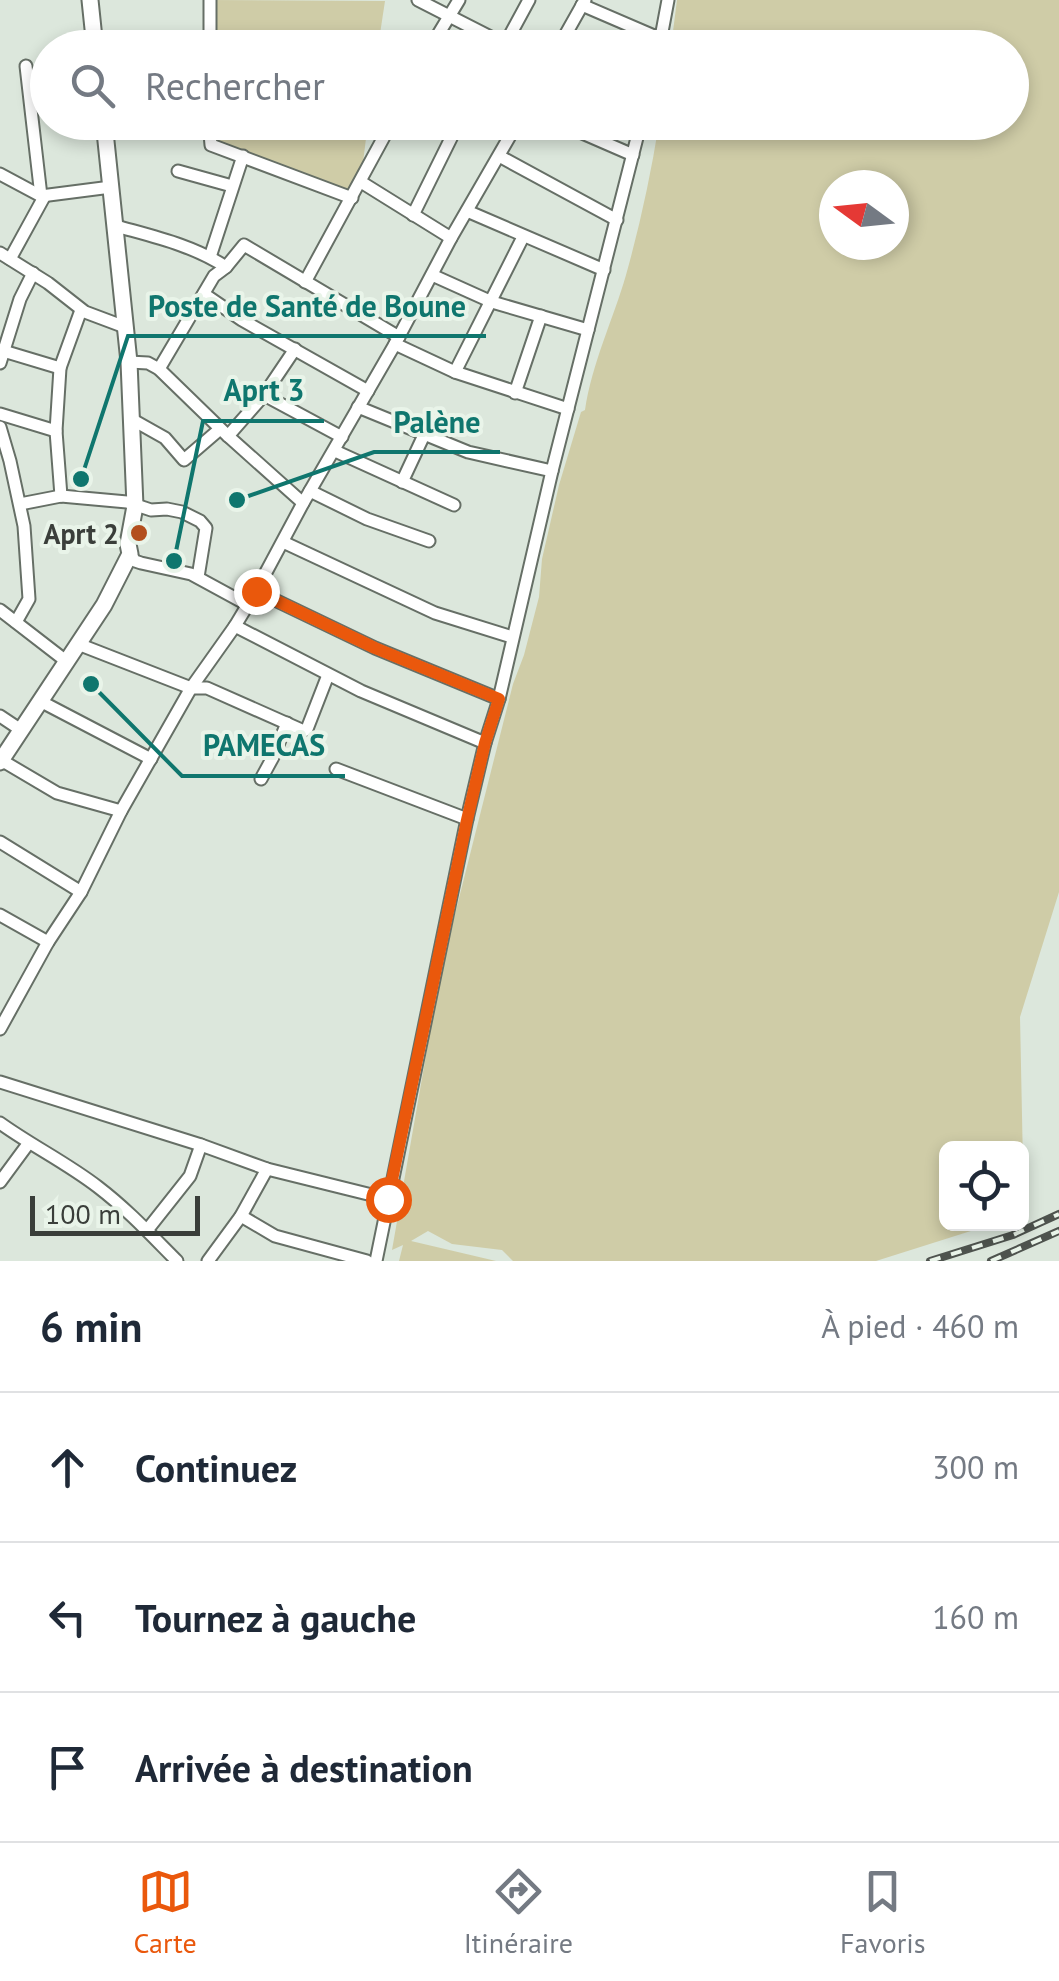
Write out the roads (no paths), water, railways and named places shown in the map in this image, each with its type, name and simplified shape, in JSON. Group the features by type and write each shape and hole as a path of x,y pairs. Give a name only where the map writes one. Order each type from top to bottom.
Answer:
{"street":[{"path":"90,0 93,30"},
{"path":"208,0 209,30"},
{"path":"418,0 476,30"},
{"path":"440,30 459,0"},
{"path":"515,30 529,0"},
{"path":"662,30 668,0"},
{"path":"568,30 584,3 635,30"},
{"path":"26,66 30,99"},
{"path":"35,140 42,197 5,256 81,310 125,327"},
{"path":"106,140 133,420 135,506 128,544 130,554 140,564 198,577 248,605"},
{"path":"211,140 212,145 352,198"},
{"path":"304,282 383,140"},
{"path":"412,215 450,140"},
{"path":"0,1029 5,1006 81,892 120,810 191,688 248,605 508,140"},
{"path":"598,140 632,155"},
{"path":"376,1261 467,820 636,140"},
{"path":"210,257 243,156"},
{"path":"499,156 617,220"},
{"path":"178,171 232,186"},
{"path":"0,174 42,197 111,187"},
{"path":"361,182 451,238"},
{"path":"467,210 604,270"},
{"path":"116,226 171,241 226,268"},
{"path":"455,372 523,237"},
{"path":"160,369 214,276 226,268 241,246 246,246 455,372 568,409"},
{"path":"32,274 1,355 60,368"},
{"path":"432,275 492,302 588,330"},
{"path":"204,294 242,320 368,390"},
{"path":"61,496 56,431 60,368 81,310"},
{"path":"515,393 541,316"},
{"path":"133,420 165,438 184,460 224,433 264,395 294,350"},
{"path":"129,362 160,369 224,433 306,497 429,542"},
{"path":"264,395 342,437"},
{"path":"358,407 468,452 552,472"},
{"path":"0,414 56,431"},
{"path":"0,427 24,526 29,599 16,622"},
{"path":"402,482 424,435"},
{"path":"335,450 454,505"},
{"path":"20,504 61,496 182,512 205,526 198,577"},
{"path":"283,542 434,613 512,637"},
{"path":"120,810 57,793 1,761 104,605 130,554"},
{"path":"256,591 391,655 499,699"},
{"path":"0,610 66,662"},
{"path":"235,626 328,675 485,743"},
{"path":"78,644 191,688 207,688 304,731 328,675"},
{"path":"40,700 151,760"},
{"path":"0,716 21,730"},
{"path":"261,779 287,723"},
{"path":"336,769 467,820"},
{"path":"0,842 81,892"},
{"path":"0,915 48,942"},
{"path":"0,1082 200,1144 267,1169 388,1199"},
{"path":"0,1123 100,1188 148,1229 177,1261"},
{"path":"0,1182 28,1144"},
{"path":"148,1229 190,1176 200,1144"},
{"path":"208,1261 241,1216 267,1169"},
{"path":"241,1216 275,1236 367,1261"}],"railway":[{"path":"930,1261 1013,1235 1059,1214"},
{"path":"991,1261 1059,1231"}],"place":[{"name":"Poste de Santé de Boune","path":"81,479"},
{"name":"Palène","path":"237,500"},
{"name":"Aprt 2","path":"139,533"},
{"name":"Aprt 3","path":"174,561"},
{"name":"PAMECAS","path":"91,684"}]}
